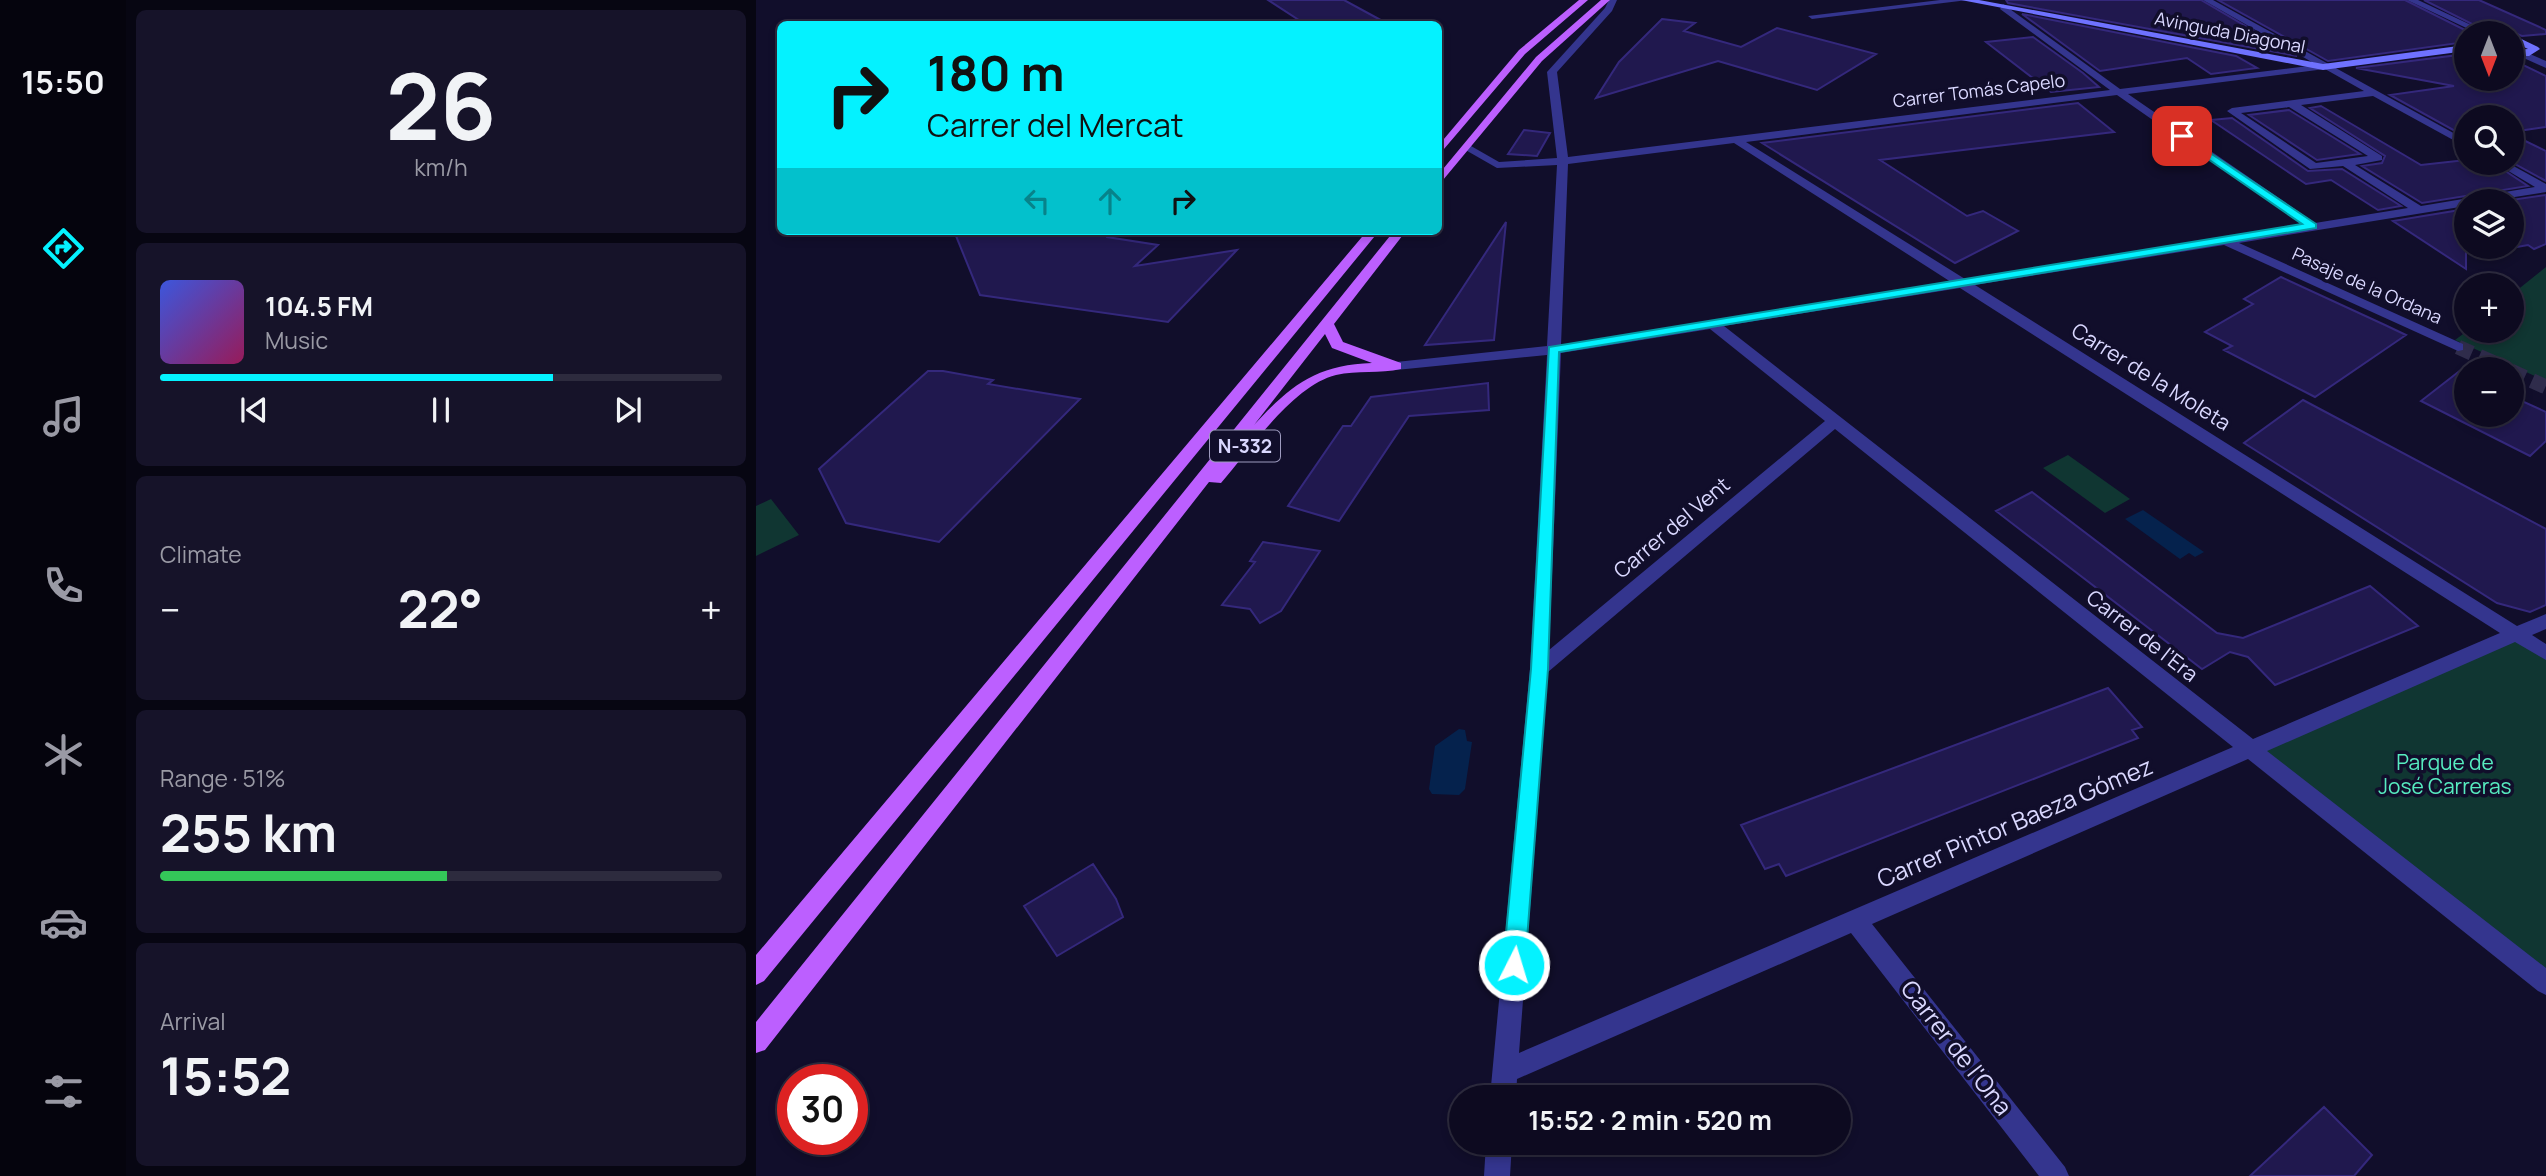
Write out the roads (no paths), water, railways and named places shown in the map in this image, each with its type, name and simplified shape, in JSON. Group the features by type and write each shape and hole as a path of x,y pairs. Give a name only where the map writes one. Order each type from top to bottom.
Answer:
{"main road":[{"path":"1442,148 1522,52 1584,0"},
{"path":"1442,178 1539,59 1606,0"},
{"path":"756,973 1370,235"},
{"path":"756,1041 1397,235"},
{"path":"1326,322 1337,345 1396,366"},
{"name":"N-332","path":"1123,578 1281,408 1313,379 1328,373 1396,366"}],"street":[{"path":"1504,1085 1539,669 1563,161 1553,105 1552,72 1609,9 1613,0"},
{"path":"1812,16 1965,0"},
{"name":"Avinguda Diagonal","path":"1965,0 2323,67"},
{"path":"2207,0 2323,67 2454,137"},
{"path":"2411,0 2457,21"},
{"path":"1995,4 2312,226"},
{"path":"2524,41 2546,41"},
{"path":"2524,51 2535,49 2529,43"},
{"name":"Carrer Tomás Capelo","path":"1467,148 1497,165 1563,161 2454,50"},
{"path":"2524,56 2546,65"},
{"path":"2290,103 2378,158 2314,167 2232,111 2290,103 2375,93"},
{"name":"Carrer de la Moleta","path":"1733,138 2546,653"},
{"path":"2346,163 2418,209"},
{"path":"2521,175 2546,189"},
{"path":"2524,192 2546,189"},
{"path":"1396,366 1553,349 2454,203"},
{"name":"Pasaje de la Ordana","path":"2222,240 2458,347"},
{"name":"Carrer de l’Era","path":"1711,323 2546,983"},
{"name":"Carrer del Vent","path":"1539,669 1835,421"},
{"name":"Carrer Pintor Baeza Gómez","path":"1505,1072 2546,621"},
{"name":"Carrer de l'Ona","path":"1855,921 2056,1176"},
{"path":"1497,1176 1498,1155"}],"water":[{"path":"2143,510 2204,552 2195,557 2189,553 2180,559 2125,519"},
{"path":"1459,729 1465,730 1467,741 1472,742 1465,789 1459,795 1432,794 1429,789 1435,746"}],"tunnel":[{"path":"2458,347 2481,357"},
{"path":"2524,377 2546,387"}],"park label":[{"name":"Parque de José Carreras","path":"2445,775"}]}
